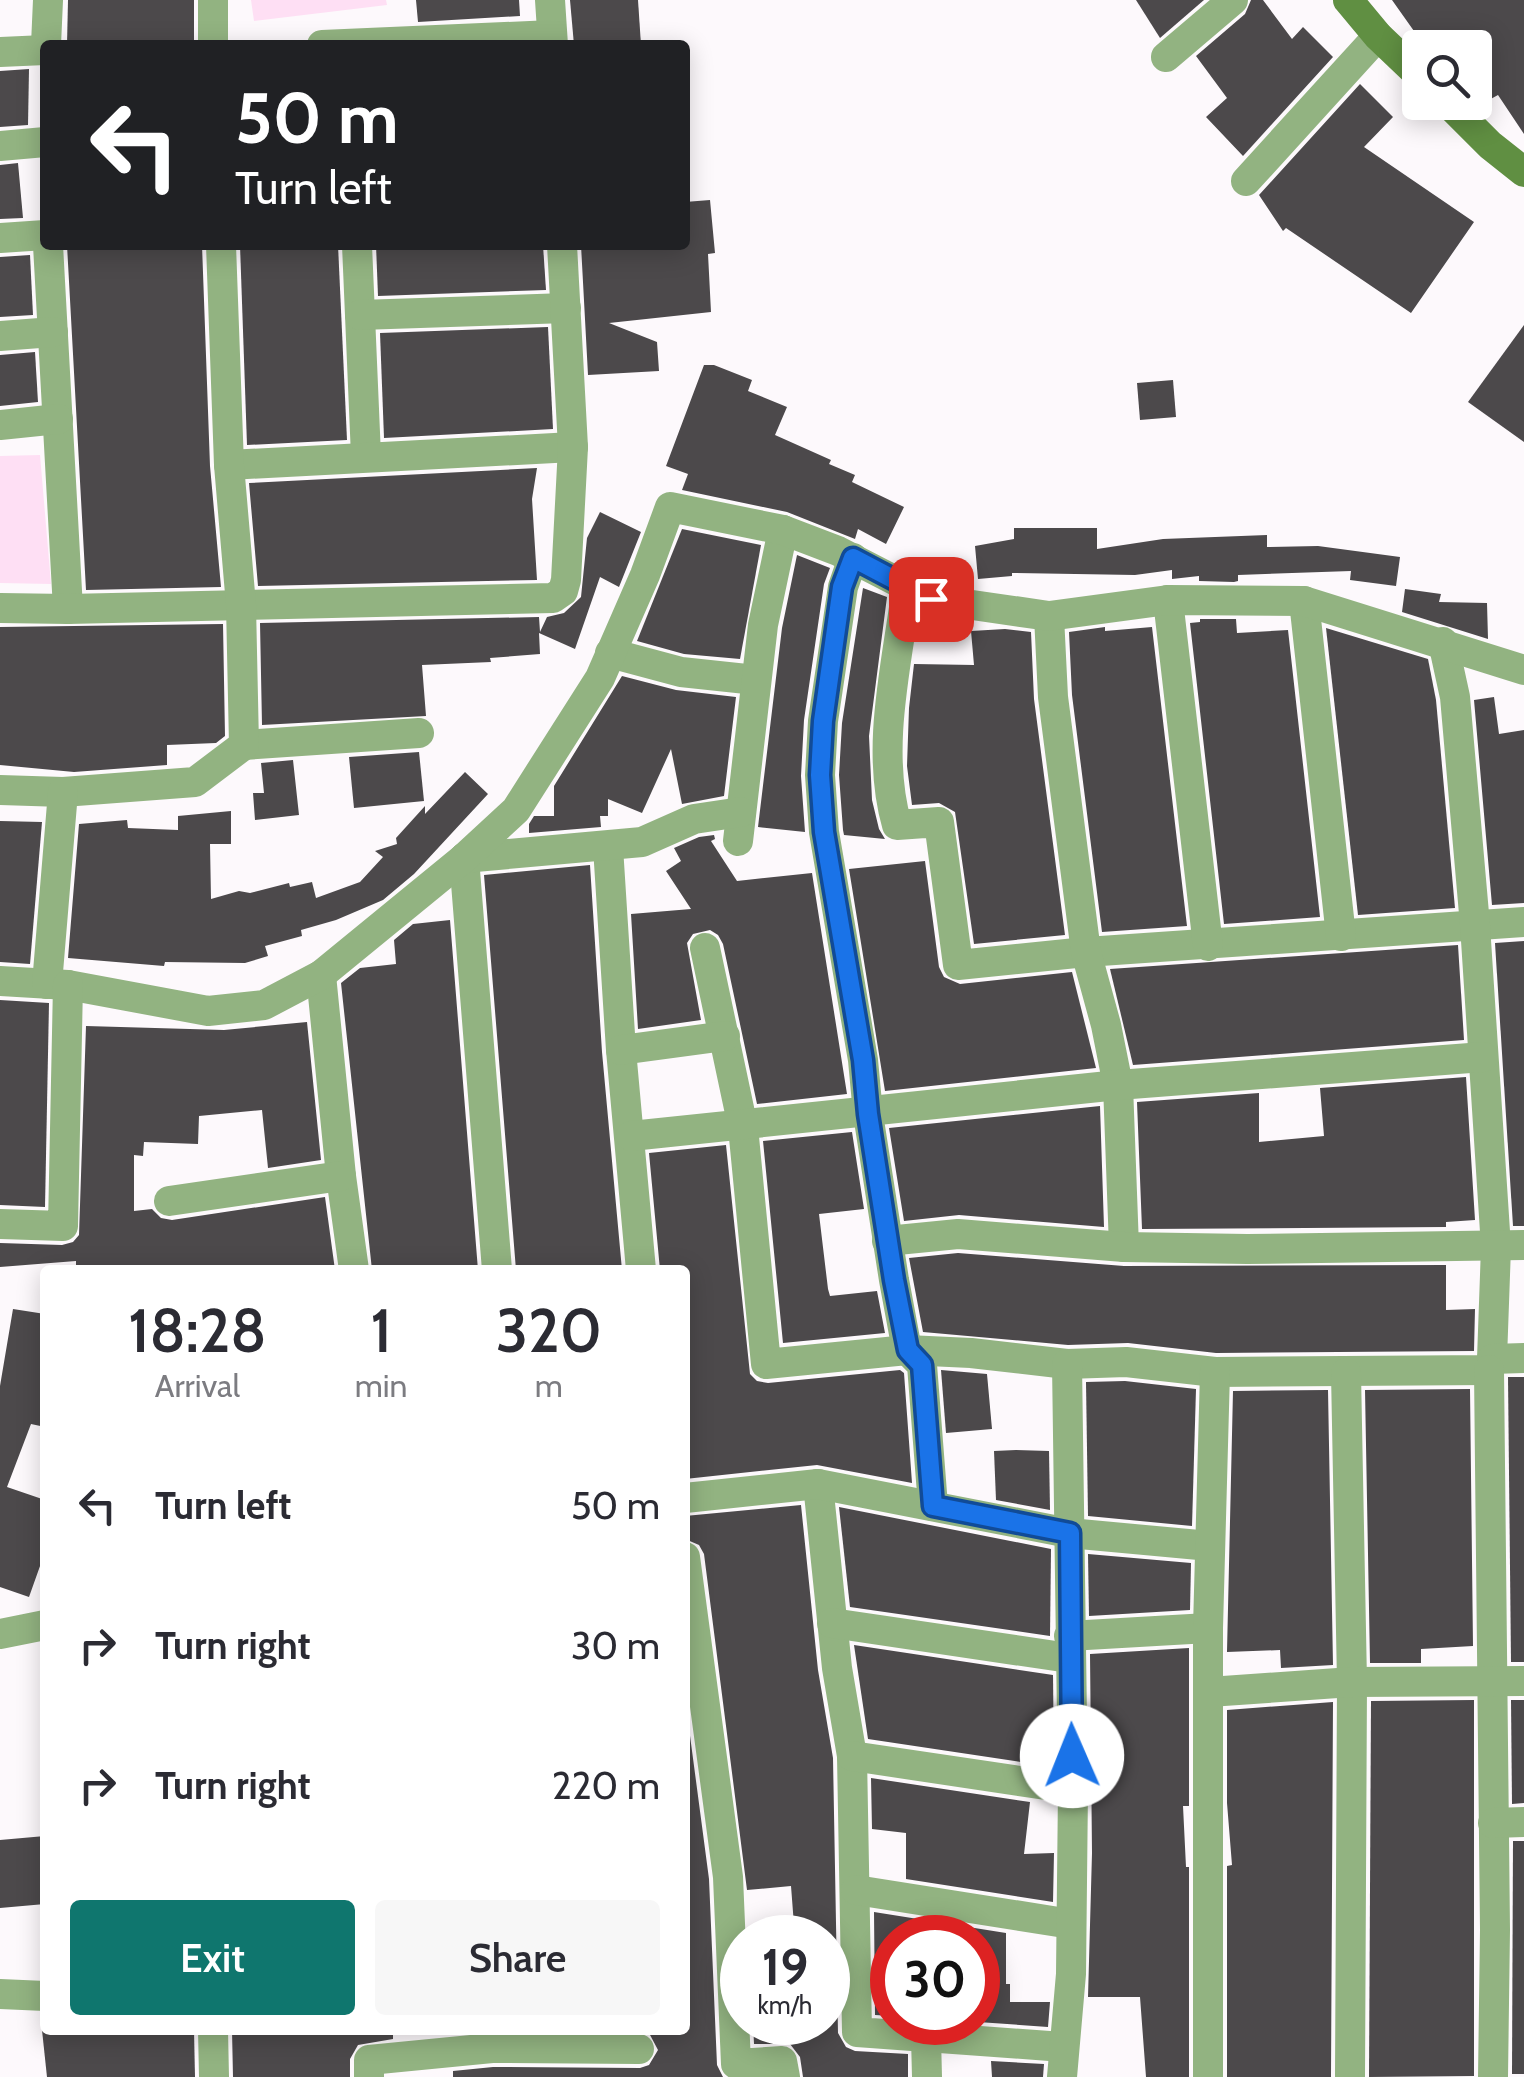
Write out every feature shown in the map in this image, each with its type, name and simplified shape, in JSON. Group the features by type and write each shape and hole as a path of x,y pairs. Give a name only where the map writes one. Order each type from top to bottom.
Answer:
{"main road":[{"path":"1348,0 1402,59"},
{"path":"1468,120 1519,162"}],"street":[{"path":"46,40 48,0"},
{"path":"213,0 213,40"},
{"path":"550,0 552,40"},
{"path":"1166,57 1233,0"},
{"path":"1246,180 1378,36"},
{"path":"0,52 40,48"},
{"path":"0,146 40,142"},
{"path":"0,238 40,234"},
{"path":"48,250 68,609"},
{"path":"221,250 229,465 241,605 244,745"},
{"path":"357,250 366,456"},
{"path":"0,608 553,598 563,591 566,580 572,447 562,250"},
{"path":"360,315 566,308"},
{"path":"0,336 53,332"},
{"path":"0,425 58,419"},
{"path":"229,465 572,447"},
{"path":"0,981 58,984 208,1010 264,1005 321,975 464,858 516,810 600,678 670,507 783,530 853,558 931,599 1048,616 1168,600 1304,600 1524,670"},
{"path":"464,858 642,842 694,819 739,826 763,625 783,530"},
{"path":"853,558 842,587 831,664 820,775 824,832 863,1060 887,1241 908,1350 922,1365 933,1506"},
{"path":"907,587 889,728 887,793 896,825 939,822 958,965 1086,952 1524,922"},
{"path":"1168,600 1208,946"},
{"path":"1304,600 1342,936"},
{"path":"1048,616 1053,697 1086,952 1118,1085 1124,1247"},
{"path":"1442,642 1454,697 1484,1057 1510,1246 1490,1364 1493,2077"},
{"path":"610,652 681,672 756,680"},
{"path":"0,790 63,792 195,782 244,745 419,733"},
{"path":"0,1224 62,1226 58,984 63,792"},
{"path":"608,847 621,1050 642,1265"},
{"path":"464,858 498,1265"},
{"path":"705,948 743,1127 766,1364 908,1350 972,1352 1068,1364 1126,1362 1215,1372 1346,1373 1490,1364 1524,1358"},
{"path":"321,975 353,1265"},
{"path":"621,1050 725,1036"},
{"path":"630,1136 1118,1085 1484,1057"},
{"path":"169,1201 341,1176"},
{"path":"887,1241 958,1234 1124,1247 1510,1246"},
{"path":"970,2045 1063,2062 1069,2002 1073,1789 1068,1364"},
{"path":"1208,2077 1208,1628 1215,1372"},
{"path":"1346,1373 1352,1682 1350,2077"},
{"path":"818,1484 832,1624 852,1756 857,2032 870,2033"},
{"path":"690,1497 818,1484 1070,1533 1210,1546"},
{"path":"690,1595 728,1876 736,2064 782,2061 785,2077"},
{"path":"832,1624 1069,1647 1208,1628"},
{"path":"0,1634 40,1626"},
{"path":"1210,1692 1352,1682 1524,1682"},
{"path":"852,1756 1073,1789"},
{"path":"1492,1824 1524,1822"},
{"path":"856,1890 1071,1924"},
{"path":"1493,1959 1524,1958"},
{"path":"0,1994 40,1996"},
{"path":"214,2035 214,2077"},
{"path":"926,2045 927,2077"},
{"path":"369,2077 369,2060 492,2048 639,2049"}],"shaded area":[{"path":"251,0 386,0 387,5 254,21"},
{"path":"40,455 51,584 0,583 0,456"}],"building":[{"path":"68,0 194,0 194,40 67,40"},
{"path":"416,0 519,0 520,16 418,22"},
{"path":"570,0 638,0 641,40 574,40"},
{"path":"1136,0 1204,0 1160,38"},
{"path":"1251,0 1263,0 1292,39 1303,27 1333,57 1243,156 1206,117 1227,98 1196,56 1245,14"},
{"path":"1392,0 1524,0 1524,134 1498,95 1492,98 1492,30 1413,30"},
{"path":"29,69 28,125 0,127 0,71"},
{"path":"1360,84 1393,117 1364,147 1474,222 1411,313 1286,228 1283,231 1259,195"},
{"path":"18,163 23,218 0,219 0,165"},
{"path":"710,200 715,253 708,254 711,312 609,323 657,342 659,371 588,375 581,250 690,250 690,202"},
{"path":"67,250 202,250 210,466 221,587 86,590"},
{"path":"240,250 338,250 347,440 247,445"},
{"path":"376,250 543,250 546,290 378,296"},
{"path":"30,255 33,315 0,317 0,257"},
{"path":"1524,325 1524,442 1468,402"},
{"path":"548,327 553,429 384,438 380,333"},
{"path":"35,352 38,402 0,406 0,355"},
{"path":"704,365 752,380 748,391 787,407 775,435 831,460 829,464 855,475 852,482 904,507 886,544 858,529 855,539 787,512 682,490 688,474 666,466"},
{"path":"1173,380 1176,417 1140,420 1137,383"},
{"path":"537,468 532,499 537,580 258,586 249,483"},
{"path":"600,512 641,532 619,587 600,577 575,649 539,633 540,654 490,658 491,662 422,665 426,716 262,725 260,623 539,617 540,632 547,617 564,613 581,597 587,538"},
{"path":"1014,528 1097,528 1097,549 1163,539 1267,535 1267,547 1318,546 1400,557 1396,586 1350,580 1351,571 1238,575 1234,582 1199,581 1199,576 1172,579 1172,570 1135,575 1012,573 978,579 975,546 1014,539"},
{"path":"682,529 761,545 740,659 684,654 637,641"},
{"path":"797,555 830,568 824,584 804,720 801,776 805,832 758,827 782,628"},
{"path":"863,588 887,597 869,736 872,800 885,839 844,835 843,830 839,775 842,723"},
{"path":"1405,589 1441,594 1439,602 1487,603 1488,639 1402,612"},
{"path":"1200,619 1236,619 1237,633 1288,630 1320,917 1224,924 1190,623"},
{"path":"223,624 225,736 216,743 167,745 167,765 74,772 0,765 0,627"},
{"path":"1105,627 1105,631 1152,627 1187,926 1102,932 1072,695 1069,632"},
{"path":"1326,628 1428,659 1436,700 1455,908 1358,915"},
{"path":"971,631 1031,632 1034,699 1065,935 974,944 955,812 939,803 912,805 907,766 909,708 914,664 974,665"},
{"path":"622,676 676,690 736,697 724,796 682,804 671,749 642,813 608,799 608,816 600,816 601,827 529,833 534,816 554,816 554,786"},
{"path":"1494,697 1499,734 1524,730 1524,903 1492,905 1474,700"},
{"path":"419,752 424,801 354,808 349,757"},
{"path":"293,760 299,815 255,820 253,793 264,793 261,763"},
{"path":"465,772 488,794 414,874 383,900 301,930 302,936 265,946 268,956 245,963 165,962 164,966 68,958 79,824 127,820 128,828 178,830 178,816 231,811 231,844 210,844 211,899 239,891 250,893 289,883 290,887 312,882 316,898 360,882 383,857 375,851 397,844 396,838 425,806 425,814"},
{"path":"0,821 42,822 30,964 0,962"},
{"path":"714,835 711,841 737,881 812,873 847,1094 757,1104 723,944 710,930 693,934 687,943 701,1020 638,1029 631,914 691,909 666,871 681,861 674,848"},
{"path":"925,861 939,967 944,977 960,984 1072,972 1096,1068 885,1091 849,869"},
{"path":"590,865 622,1265 516,1265 484,875"},
{"path":"450,920 478,1265 371,1265 341,983 360,968 396,964 394,940 413,924"},
{"path":"1524,941 1524,1226 1513,1226 1495,943"},
{"path":"1458,945 1464,1040 1133,1065 1110,969"},
{"path":"0,1000 49,1003 45,1207 0,1205"},
{"path":"307,1022 321,1160 268,1168 262,1110 199,1116 198,1144 144,1142 143,1156 134,1155 134,1211 152,1209 161,1218 172,1220 325,1197 334,1265 76,1265 76,1261 0,1267 0,1243 62,1245 79,1235 86,1026 224,1030"},
{"path":"1466,1077 1475,1220 1446,1222 1446,1227 1142,1229 1137,1102 1259,1093 1259,1142 1324,1136 1320,1088"},
{"path":"1100,1106 1104,1227 959,1215 904,1221 889,1128"},
{"path":"852,1132 864,1209 819,1214 828,1289 830,1296 877,1291 885,1333 783,1343 763,1141"},
{"path":"726,1145 750,1374 757,1381 768,1383 900,1370 904,1373 912,1483 817,1465 690,1478 690,1265 660,1265 649,1153"},
{"path":"958,1253 1124,1266 1446,1265 1446,1310 1475,1309 1474,1351 1216,1353 1128,1343 1068,1345 923,1332 909,1258"},
{"path":"13,1309 40,1313 40,1426 31,1424 7,1487 40,1498 40,1566 29,1597 0,1587 0,1386"},
{"path":"941,1370 987,1374 992,1429 946,1433"},
{"path":"1508,1377 1524,1377 1524,1662 1511,1662"},
{"path":"1125,1381 1196,1389 1192,1526 1088,1516 1086,1382"},
{"path":"1470,1389 1473,1646 1421,1649 1421,1663 1370,1663 1365,1390"},
{"path":"1328,1390 1333,1665 1281,1668 1280,1650 1227,1652 1233,1391"},
{"path":"994,1451 1049,1451 1050,1510 996,1500"},
{"path":"801,1505 818,1670 833,1758 836,1915 793,1915 791,1886 747,1890 704,1554 699,1545 690,1541 690,1516"},
{"path":"839,1507 1051,1549 1050,1636 850,1607"},
{"path":"1088,1554 1191,1563 1190,1610 1089,1616"},
{"path":"854,1645 1053,1675 1054,1767 868,1739"},
{"path":"1189,1648 1189,1806 1183,1806 1189,1867 1189,2077 1146,2077 1140,1997 1088,1997 1092,1853 1090,1654"},
{"path":"1474,1700 1474,2076 1369,2077 1371,1701"},
{"path":"1511,1700 1524,1700 1524,1803 1512,1804"},
{"path":"1333,1702 1331,2077 1227,2077 1227,1866 1232,1865 1227,1710"},
{"path":"690,1736 709,1879 717,2065 723,2077 453,2077 453,2071 493,2067 640,2068 649,2065 658,2050 650,2035 690,2035"},
{"path":"871,1778 1030,1802 1024,1854 1054,1853 1053,1902 906,1879 906,1833 872,1829"},
{"path":"40,1836 40,1904 0,1908 0,1840"},
{"path":"1513,1841 1524,1841 1524,2074 1512,2074"},
{"path":"1000,1932 1006,1933 1010,2002 1050,2002 1048,2027 1000,2024"},
{"path":"43,2035 194,2035 195,2077 47,2077"},
{"path":"232,2035 393,2035 393,2039 358,2045 350,2059 350,2077 233,2077"},
{"path":"791,2045 845,2045 855,2051 908,2054 908,2077 803,2077 800,2057"},
{"path":"991,2061 1044,2064 1043,2077 992,2077"}],"route":[{"path":"931,599 853,558 842,587 823,721 820,775 824,832 863,1060 894,1280 908,1350 922,1365 933,1506 1070,1533 1072,1756"}]}
